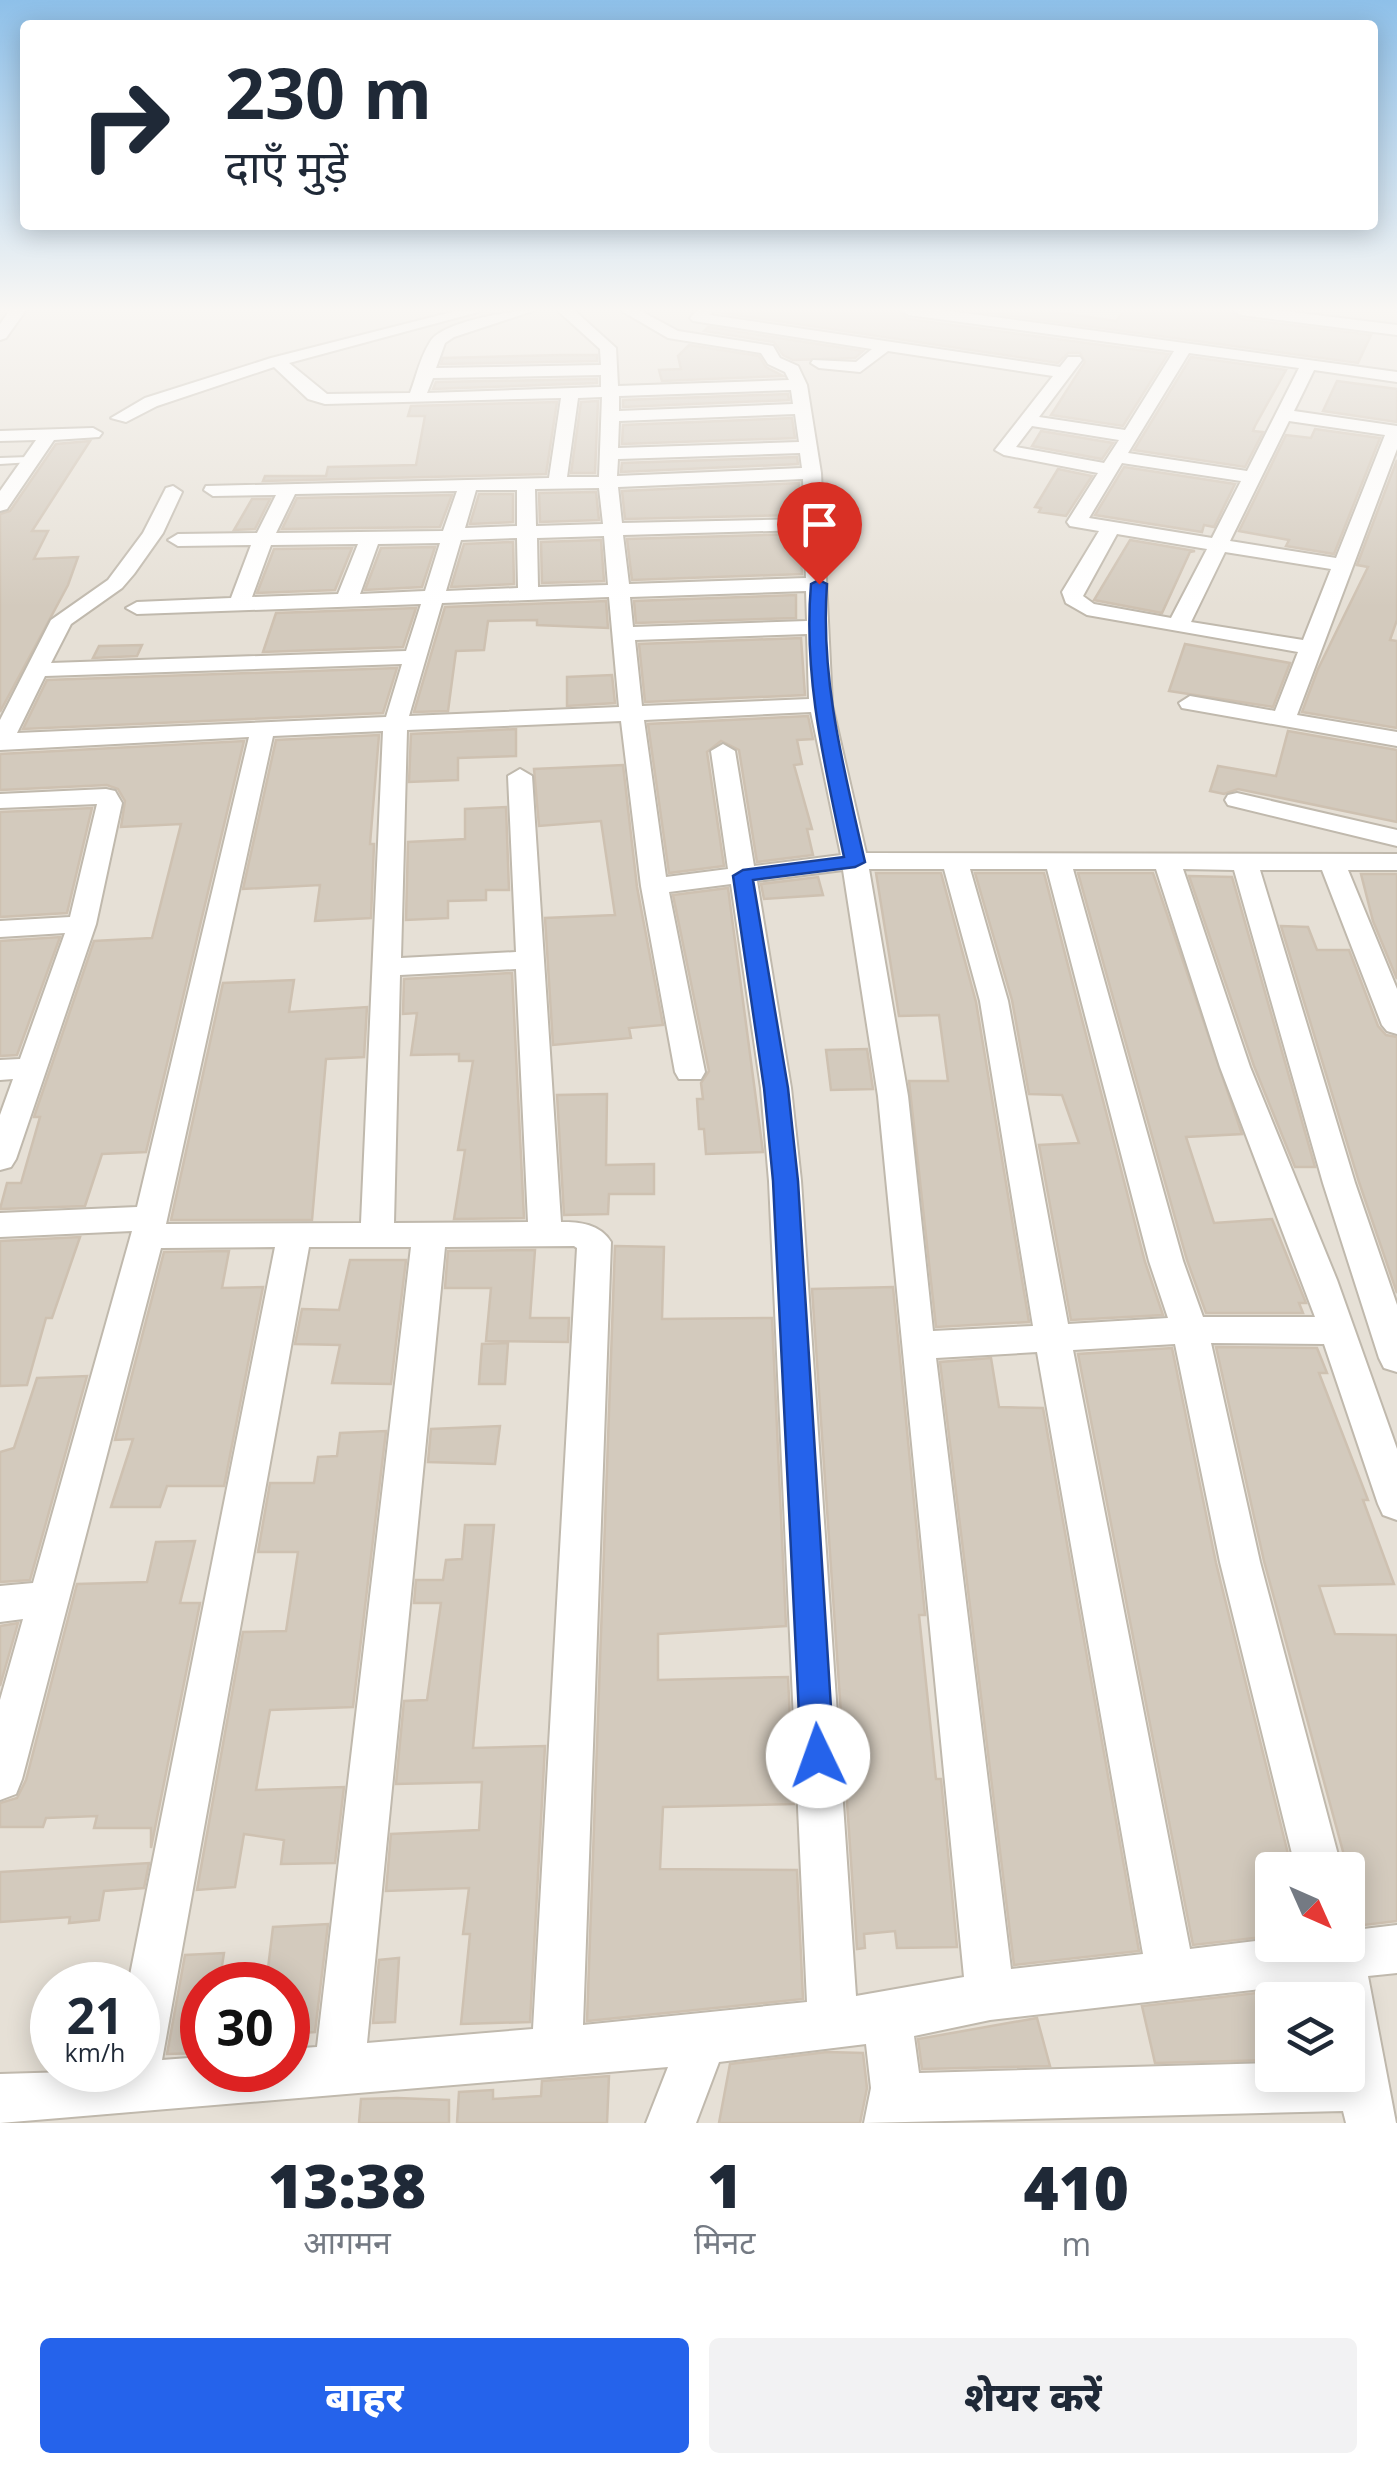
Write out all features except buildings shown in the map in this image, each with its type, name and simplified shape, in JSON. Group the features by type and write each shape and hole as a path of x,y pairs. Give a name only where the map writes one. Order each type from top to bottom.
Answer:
{"street":[{"path":"120,418 137,409"},
{"path":"557,483 568,409"},
{"path":"611,409 608,482 631,712 654,886 690,1072"},
{"path":"612,416 732,409"},
{"path":"808,409 819,584 816,627 821,705 855,862 893,1096 990,1996"},
{"path":"1035,409 1004,448 1009,453 1253,477"},
{"path":"1146,409 1078,522 1344,565"},
{"path":"1178,626 1287,409"},
{"path":"723,412 734,449"},
{"path":"659,414 663,452"},
{"path":"1283,720 1396,431 1284,415"},
{"path":"1026,420 1129,436"},
{"path":"0,436 93,433"},
{"path":"4,495 48,436"},
{"path":"608,454 734,449 810,460"},
{"path":"178,540 614,531 720,503 810,460"},
{"path":"213,490 608,482 816,524"},
{"path":"526,484 528,596"},
{"path":"377,1234 395,724 468,485"},
{"path":"239,604 263,540 288,489"},
{"path":"173,492 153,533 115,584 62,620 1,742 821,705"},
{"path":"1112,527 1072,592 1073,599 1087,608 1310,648"},
{"path":"346,602 370,538"},
{"path":"137,608 819,584"},
{"path":"625,634 816,627"},
{"path":"36,670 413,657"},
{"path":"1190,704 1397,740"},
{"path":"0,1779 149,1227 263,729"},
{"path":"723,751 776,1088 785,1181 833,2025"},
{"path":"520,776 546,1234"},
{"path":"0,802 109,799 82,924 0,1159"},
{"path":"1236,800 1397,838"},
{"path":"654,886 855,862 1397,862"},
{"path":"955,862 994,1000 1056,1337 1090,1551 1172,1975"},
{"path":"1058,862 1166,1260 1190,1330 1240,1562 1314,1852"},
{"path":"1167,862 1235,1067 1338,1332 1397,1504"},
{"path":"1245,862 1338,1183 1397,1358"},
{"path":"1332,862 1397,1024"},
{"path":"0,928 82,924"},
{"path":"386,966 532,960"},
{"path":"0,1070 34,1068"},
{"path":"1281,1179 1338,1183"},
{"path":"0,1224 588,1236 595,1249 557,2051"},
{"path":"156,1962 295,1233"},
{"path":"338,2070 429,1235"},
{"path":"917,1346 1190,1330 1338,1332"},
{"path":"0,1604 47,1600"},
{"path":"1365,1950 1397,1949"},
{"path":"160,2072 338,2070 703,2039 833,2025 990,1996 1259,1962"},
{"path":"886,2017 895,2056 891,2111 1368,2104 1342,1962"},
{"path":"671,2123 703,2039"},
{"path":"0,2100 39,2092"}],"lane":[{"path":"0,461 30,460"}],"shaded area":[{"path":"0,409 1397,409 1397,2123 0,2123"}],"route":[{"path":"818,1756 785,1181 776,1088 743,876 855,862 821,705 816,627 819,584"}]}
